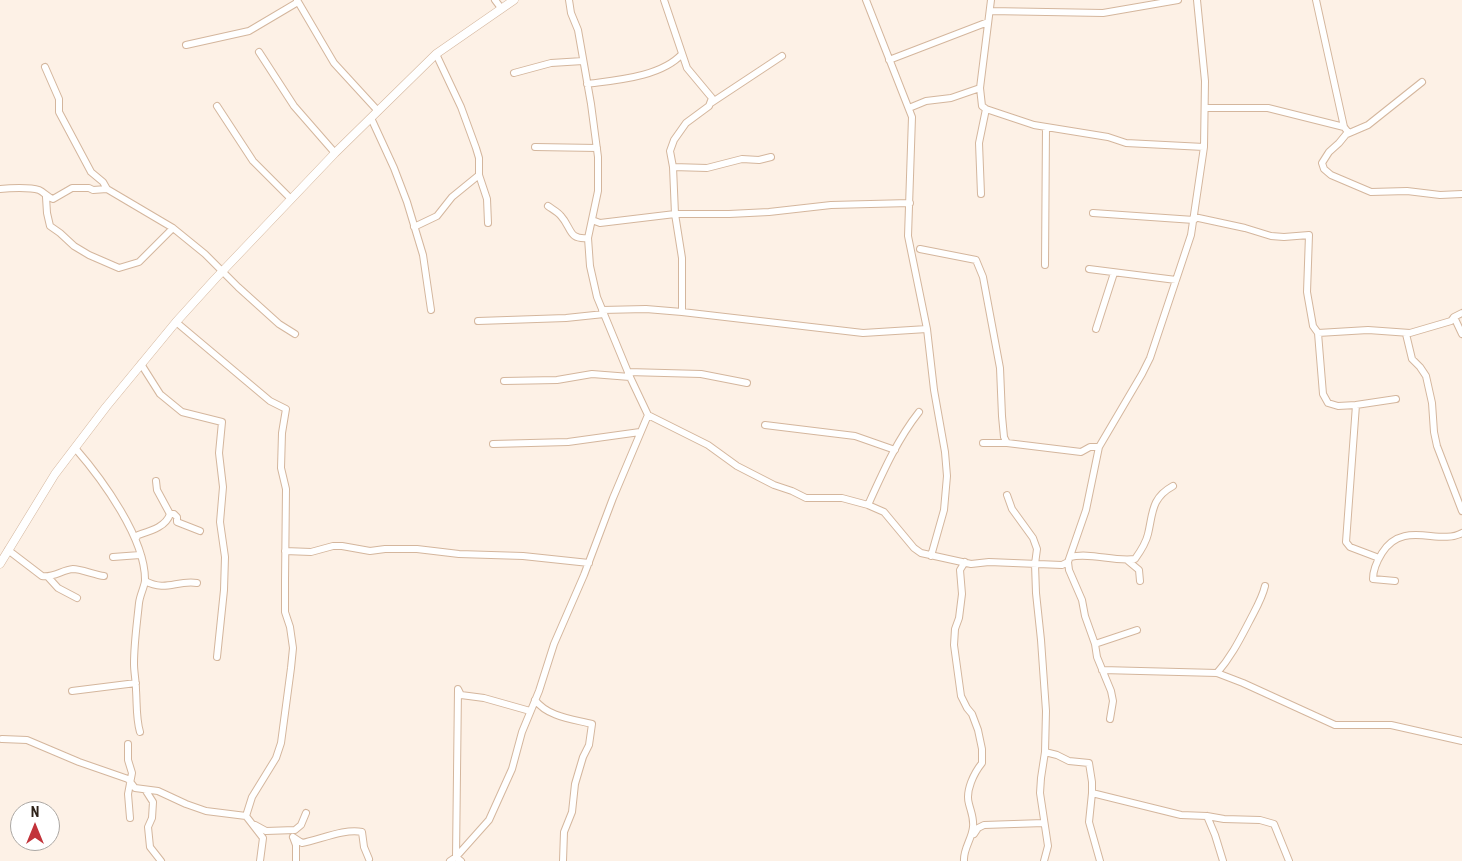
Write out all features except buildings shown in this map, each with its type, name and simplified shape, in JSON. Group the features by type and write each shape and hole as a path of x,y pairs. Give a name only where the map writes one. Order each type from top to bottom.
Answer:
{"street":[{"path":"495,0 500,8"},
{"path":"0,564 55,474 106,406 176,322 222,271 335,153 436,54 514,0"},
{"path":"569,0 571,13 578,30 596,148 598,191 588,238 590,266 597,297 629,375 648,415 708,445 737,466 774,486 792,491 806,498 842,498 868,505 884,512 914,548 921,553 965,562 1035,564 1067,561 1080,554 1127,560 1135,559 1148,536 1155,503 1161,494 1173,486"},
{"path":"664,0 688,68 712,98 711,104"},
{"path":"866,0 912,117 908,236 926,328 947,476 944,510 931,556"},
{"path":"991,0 980,88 982,106 986,109 1046,128 1108,137 1126,143 1204,147"},
{"path":"990,11 1103,13 1178,0"},
{"path":"1110,719 1112,696 1097,657 1082,600 1067,561 1086,510 1099,447 1150,358 1194,218 1204,147 1206,108 1197,0"},
{"path":"1316,0 1347,134"},
{"path":"186,45 249,31 298,1 334,63 378,111"},
{"path":"889,60 988,22"},
{"path":"259,52 294,106 335,153"},
{"path":"436,54 476,148 479,158 479,175 487,200 488,223"},
{"path":"587,84 619,80 662,69 682,54"},
{"path":"682,312 682,258 675,214 673,167 670,151 681,130 691,118 782,56"},
{"path":"514,73 551,62 583,61"},
{"path":"45,66 59,99 59,112 92,172 103,182 107,189 173,228 205,254 279,324 295,334"},
{"path":"1422,82 1368,124 1347,134 1322,161 1322,167 1331,175 1371,192 1407,191 1440,195 1462,194"},
{"path":"909,108 926,101 950,98 980,88"},
{"path":"217,106 253,161 290,200"},
{"path":"1206,108 1268,108 1344,127"},
{"path":"982,194 979,143 986,109"},
{"path":"371,118 407,202 423,255 431,310"},
{"path":"1045,265 1046,128"},
{"path":"535,148 596,148"},
{"path":"673,167 707,168 742,159 759,160 771,157"},
{"path":"414,227 437,216 452,197 479,175"},
{"path":"0,188 42,191 46,197 50,226 74,246 119,268 139,262 173,228"},
{"path":"46,197 53,199 72,188 107,189"},
{"path":"592,220 600,223 675,214 728,214 769,212 831,205 910,203"},
{"path":"548,206 561,216 573,236 579,239 588,238"},
{"path":"1093,213 1194,218 1245,228 1270,236 1309,235 1307,292 1313,326 1318,333 1323,394 1328,403 1338,406 1356,406 1396,399"},
{"path":"920,249 976,260 982,277 998,359 1004,437 1007,443"},
{"path":"1089,269 1176,280"},
{"path":"1096,328 1114,273"},
{"path":"478,321 574,318 603,312 646,309 862,333 926,328"},
{"path":"1318,333 1368,330 1406,334 1451,321 1462,313"},
{"path":"1454,317 1462,334"},
{"path":"176,322 270,401 286,409 282,433 281,468 286,489 285,612 290,627 293,648 281,743 276,758 252,797 246,816"},
{"path":"1406,334 1412,359 1426,376 1432,403 1436,446 1462,511"},
{"path":"141,364 160,394 182,412 222,422 219,453 222,487 220,522 225,557 224,590 217,657"},
{"path":"504,380 558,380 592,374 701,374 747,383"},
{"path":"1356,406 1346,542 1350,547 1379,558"},
{"path":"868,505 886,463 908,426 919,412"},
{"path":"450,861 459,859 488,820 512,769 522,732 565,617 589,564 613,498 648,415"},
{"path":"765,425 855,436 895,450"},
{"path":"493,444 568,442 640,432"},
{"path":"982,443 1007,443 1081,452 1090,446 1099,447"},
{"path":"75,448 95,470 113,497 136,538 140,554 145,581 140,598 134,666 140,732"},
{"path":"156,481 157,490 169,517 200,531"},
{"path":"1007,495 1012,509 1033,538 1037,549 1035,564 1046,711 1046,752 1040,793 1048,846 1044,861"},
{"path":"136,538 138,535 156,529 169,517"},
{"path":"1395,581 1373,579 1379,558 1388,544 1394,540 1415,534 1455,537 1462,534"},
{"path":"285,551 311,552 332,546 370,551 386,548 417,548 459,554 523,556 589,564"},
{"path":"8,550 42,576 48,577 75,569 104,576"},
{"path":"113,557 140,554"},
{"path":"1127,560 1139,570 1140,581"},
{"path":"965,562 960,570 962,594 954,645 961,696 972,714 981,739 982,749 982,763 976,770 970,785 968,801 974,816 972,837"},
{"path":"48,577 58,588 77,598"},
{"path":"145,581 156,586 175,585 182,582 197,583"},
{"path":"1217,673 1230,659 1239,643 1263,596 1265,586"},
{"path":"1095,644 1137,630"},
{"path":"1102,670 1217,673 1335,725 1391,725 1462,741"},
{"path":"72,691 136,683"},
{"path":"459,859 458,689 461,694 484,698 530,711"},
{"path":"535,700 542,709 592,724 589,745 575,784 572,812 564,832 563,861"},
{"path":"2,739 27,740 79,762 118,774 128,779 135,788 158,791 206,811 246,816 263,838 260,861"},
{"path":"128,744 129,748 126,752 132,773 128,794 130,818"},
{"path":"1046,752 1069,761 1089,763 1092,782 1089,812 1090,830 1100,861"},
{"path":"146,790 153,802 152,818 148,827 150,847 161,861"},
{"path":"1092,792 1181,815 1260,820 1274,824 1289,861"},
{"path":"254,824 266,831 295,830 301,825 306,813"},
{"path":"1207,816 1224,861"},
{"path":"964,861 964,855 972,837 978,828 984,825 1044,823"},
{"path":"277,832 302,843 334,834 362,832 364,847 369,859"},
{"path":"292,837 296,845 296,861"}]}
